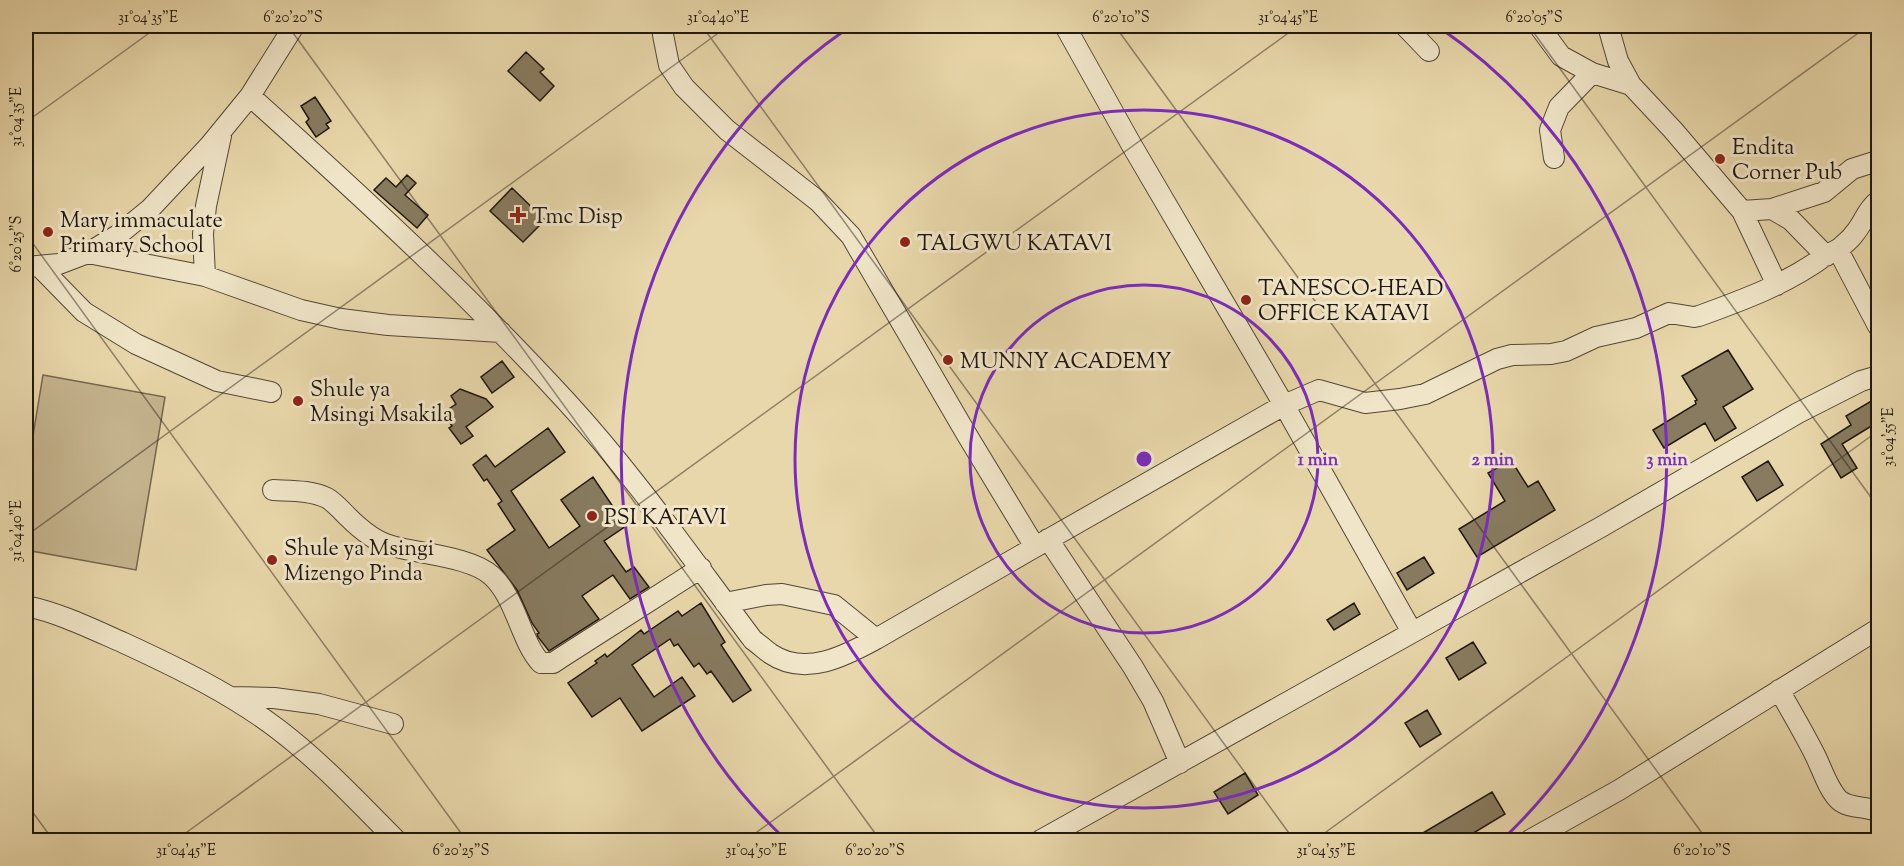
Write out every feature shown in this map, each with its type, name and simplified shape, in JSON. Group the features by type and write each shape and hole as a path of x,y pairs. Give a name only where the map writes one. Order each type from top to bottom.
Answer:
{"street":[{"path":"32,267 59,264 88,253 118,235 150,209 210,145 250,96 294,26"},
{"path":"664,26 663,35 669,65 684,87 727,130 818,201 851,236 967,435 1042,543 1128,659 1153,701 1180,763"},
{"path":"1065,26 1412,632"},
{"path":"1405,26 1429,51"},
{"path":"1539,26 1561,56 1592,73 1631,85"},
{"path":"1608,26 1618,61 1631,85 1742,211 1777,285"},
{"path":"1554,158 1550,130 1559,107 1592,73"},
{"path":"250,96 383,217 501,332 567,402 632,477 753,640 772,655 800,665 817,664 856,650 1284,405 1319,390 1365,403 1425,394 1497,359 1512,355 1551,354 1566,351 1605,334 1636,328 1669,313 1699,316 1777,285 1818,262 1855,234 1871,206 1878,201"},
{"path":"205,276 203,234 206,206 222,130"},
{"path":"1742,211 1772,209 1824,192 1852,169 1878,162"},
{"path":"1772,209 1791,220 1832,253 1878,326"},
{"path":"88,253 205,276 301,310 341,319 501,332"},
{"path":"32,267 84,312 136,344 217,381 271,392"},
{"path":"1046,839 1601,527 1798,413 1861,381 1878,376"},
{"path":"273,490 314,494 328,498 352,521 374,538 390,546 475,564 492,576 502,588 534,655 541,663 553,663 701,568"},
{"path":"725,603 782,594 834,605 876,639"},
{"path":"26,606 68,618 174,665 232,697 280,730 396,840"},
{"path":"1530,840 1618,790 1878,629"},
{"path":"1779,690 1839,800 1853,807 1878,812"},
{"path":"232,697 274,698 319,704 393,724"}],"shaded area":[{"path":"43,375 165,397 136,570 26,550 26,478"}],"building":[{"path":"526,52 544,69 540,72 554,86 540,101 508,71"},
{"path":"315,97 331,121 326,124 329,128 316,137 306,122 309,119 301,106"},
{"path":"407,175 416,183 405,195 428,215 417,228 374,190 386,178 396,187"},
{"name":"Tmc Disp","path":"512,188 545,220 523,242 490,211"},
{"path":"1728,350 1753,389 1723,407 1736,428 1715,441 1705,423 1664,448 1653,430 1696,404 1697,400 1682,376"},
{"path":"502,361 514,377 492,393 481,377"},
{"path":"460,389 486,399 493,407 466,427 473,436 461,444 449,428 452,426 443,413 456,404 451,396"},
{"path":"1878,397 1878,422 1842,444 1857,468 1841,478 1821,444 1851,425 1846,416"},
{"path":"548,428 565,452 511,491 549,548 580,526 561,500 593,477 626,526 604,541 626,572 634,567 649,587 630,599 613,575 582,596 599,619 549,651 538,637 539,633 517,590 487,550 515,530 498,504 502,501 487,479 484,481 473,465 486,455 495,467"},
{"path":"1511,460 1528,487 1538,481 1555,510 1477,557 1459,529 1505,501 1488,473"},
{"path":"1768,461 1783,485 1757,501 1742,477"},
{"path":"1424,557 1434,573 1407,590 1397,573"},
{"path":"701,603 725,642 721,645 751,690 733,702 711,671 707,674 699,663 694,667 678,644 674,646 670,639 632,665 654,697 682,677 695,696 642,731 620,698 592,717 568,683 597,663 595,661 605,654 607,657 641,630 644,634 678,611 682,616"},
{"path":"1354,603 1360,614 1334,630 1327,620"},
{"path":"1473,642 1486,663 1459,680 1446,658"},
{"path":"1427,710 1441,734 1420,747 1405,723"},
{"path":"1245,773 1258,795 1228,814 1214,792"},
{"path":"1492,792 1505,814 1462,840 1411,840"}],"place":[{"name":"Endita Corner Pub","path":"1720,159"},
{"name":"Tmc Disp","path":"518,215"},
{"name":"Mary immaculate Primary School","path":"48,232"},
{"name":"TALGWU KATAVI","path":"905,242"},
{"name":"TANESCO-HEAD OFFICE KATAVI","path":"1246,300"},
{"name":"MUNNY ACADEMY","path":"948,360"},
{"name":"Shule ya Msingi Msakila","path":"298,401"},
{"name":"PSI KATAVI","path":"592,516"},
{"name":"Shule ya Msingi Mizengo Pinda","path":"272,560"}]}
